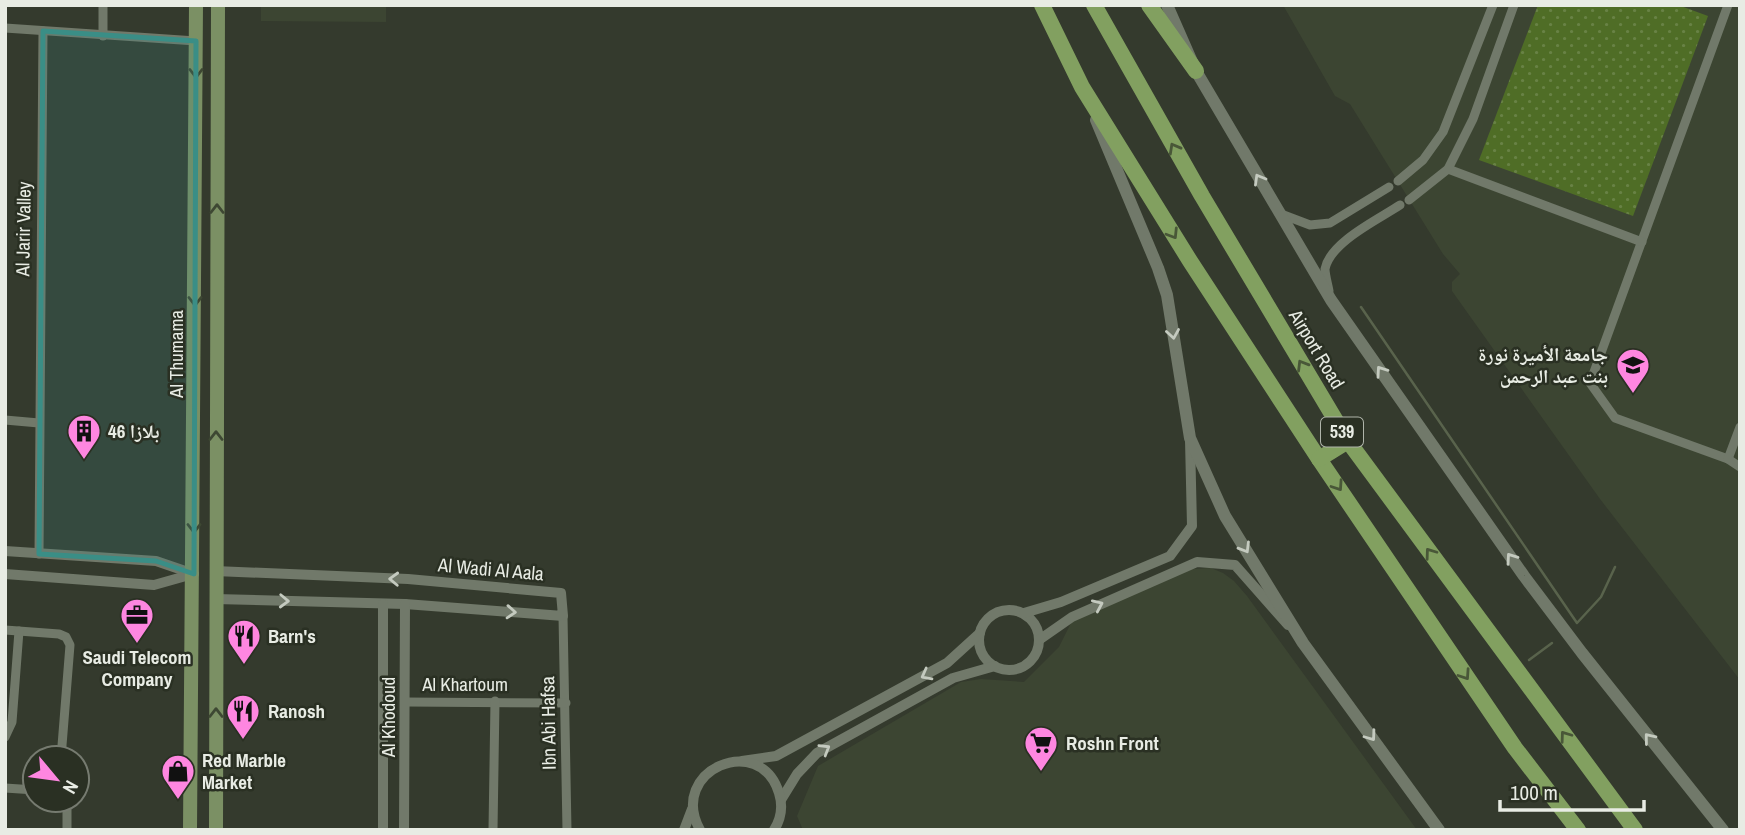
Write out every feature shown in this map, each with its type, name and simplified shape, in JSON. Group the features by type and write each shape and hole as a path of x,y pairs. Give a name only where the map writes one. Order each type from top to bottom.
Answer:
{"highway":[{"name":"539","path":"1042,5 1082,87 1190,261 1319,459 1515,748 1578,830"},
{"name":"Airport Road","path":"1094,5 1202,196 1348,441 1617,806 1638,830"},
{"path":"1149,5 1196,71"},
{"path":"1319,459 1348,441"}],"main road":[{"name":"Al Thumama","path":"190,830 194,574 196,5"},
{"name":"Al Thumama","path":"216,830 218,5"},
{"path":"1167,5 1196,71 1331,300 1524,576 1723,830"},
{"path":"1082,87 1158,268 1167,295 1190,438 1226,516 1303,643 1439,830"}],"street":[{"path":"103,5 103,36"},
{"path":"1279,213 1310,225 1330,223 1393,184 1423,160 1443,132 1493,5"},
{"path":"1331,300 1325,270 1332,255 1347,239 1405,203 1448,169 1473,119 1514,5"},
{"path":"1728,5 1590,383 1615,418 1728,460 1740,467"},
{"path":"5,28 196,41"},
{"name":"Al Jarir Valley","path":"39,554 43,31"},
{"path":"1448,169 1642,242"},
{"path":"5,420 39,423"},
{"path":"1728,460 1740,427"},
{"path":"995,667 983,656 979,646 980,633 987,618 995,612 1005,609 1024,612 1061,602 1170,555 1192,526 1190,438"},
{"path":"5,551 156,561 194,574"},
{"path":"1040,640 1072,617 1197,562 1235,565 1303,643"},
{"name":"Al Wadi Al Aala","path":"215,571 408,579 561,593 563,616"},
{"path":"5,574 154,585 194,574"},
{"path":"215,599 405,604 563,616"},
{"name":"Al Khodoud","path":"383,604 383,830"},
{"name":"Al Khodoud","path":"404,830 405,604"},
{"path":"781,800 797,774 817,753 953,678 995,667 1009,670 1028,664 1035,656 1040,640 1037,627 1024,612"},
{"name":"Ibn Abi Hafsa","path":"563,616 567,830"},
{"path":"5,630 59,634 66,637 70,645 62,744"},
{"path":"5,737 12,722 19,631"},
{"path":"684,830 693,806 695,791 702,778 713,768 727,762 776,756 947,663 980,633"},
{"path":"493,830 495,701"},
{"name":"Al Khartoum","path":"406,702 566,703"},
{"path":"742,761 756,765 768,774 777,786 781,800 781,830"},
{"path":"693,806 695,821 700,830"},
{"path":"774,830 781,814"}],"highlighted area":[{"path":"43,31 196,41 194,574 156,561 39,554"}],"shaded area":[{"path":"261,5 386,5 386,22 261,21"},
{"name":"جامعة الأميرة نورة بنت عبد الرحمن","path":"1283,5 1740,5 1740,680 1600,499 1452,291 1452,282 1460,274 1443,254 1350,104 1335,96"},
{"path":"1211,568 1234,581 1247,596 1417,830 803,830 797,816 818,766 961,682 981,679 1024,682 1059,647 1072,621 1191,569"}],"green space":[{"path":"1538,5 1678,5 1708,16 1633,216 1479,160"}],"waterway":[{"path":"1361,307 1577,623 1601,597 1615,567"},
{"path":"1529,660 1552,643"}],"place":[{"name":"جامعة الأميرة نورة بنت عبد الرحمن","path":"1633,395"},
{"name":"بلازا 46","path":"84,461"},
{"name":"Saudi Telecom Company","path":"137,645"},
{"name":"Barn's","path":"244,666"},
{"name":"Ranosh","path":"243,741"},
{"name":"Roshn Front","path":"1041,773"},
{"name":"Red Marble Market","path":"178,801"}]}
